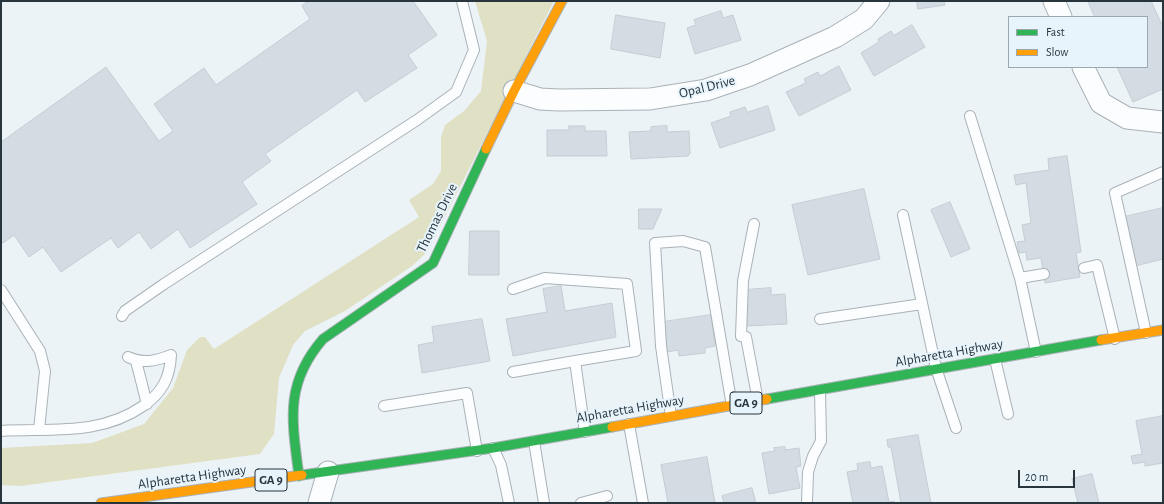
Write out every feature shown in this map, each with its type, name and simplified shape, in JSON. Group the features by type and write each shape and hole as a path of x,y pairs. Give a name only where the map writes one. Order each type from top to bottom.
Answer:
{"main road":[{"name":"Thomas Drive","path":"299,476 294,416 296,385 304,363 312,349 323,339 433,263 514,91 562,1"},
{"name":"Alpharetta Highway","path":"100,503 477,451 936,368 1163,330"}],"street":[{"name":"Opal Drive","path":"514,91 540,98 559,100 650,99 706,90 750,75 835,37 864,19 879,1"},
{"path":"1054,1 1061,16"},
{"path":"1084,68 1101,103 1128,118 1163,122"},
{"path":"319,503 328,472"}],"lane":[{"path":"122,316 125,311 164,284 417,120 456,92 474,50 462,1"},
{"path":"970,116 1020,278 1036,352"},
{"path":"1146,333 1115,193 1163,172"},
{"path":"902,215 936,368 956,428"},
{"path":"754,224 743,281 741,336 746,337 758,401"},
{"path":"671,416 661,346 656,244 683,241 705,247 732,406"},
{"path":"1084,268 1097,266 1115,339"},
{"path":"1020,278 1044,274"},
{"path":"512,372 636,351 627,284 545,278 513,289"},
{"path":"1,290 36,345 45,371 39,430"},
{"path":"820,320 922,304"},
{"path":"1,431 98,426 124,418 147,404 164,386 170,369 171,355 148,362 132,359 147,404"},
{"path":"995,359 1008,414"},
{"path":"574,361 584,432"},
{"path":"807,503 808,472 820,441 820,390"},
{"path":"384,406 467,393 477,451"},
{"path":"629,424 643,503"},
{"path":"534,441 544,503"},
{"path":"492,448 501,465 509,503"},
{"path":"581,503 607,496"}],"green space":[{"path":"475,1 554,1 427,252 412,266 345,311 305,331 293,345 279,378 274,434 260,454 20,486 1,485 1,448 92,443 144,424 173,388 187,350 200,337 205,337 214,349 419,217 409,200 433,184 441,171 441,137 445,125 464,111 481,91 487,41"}],"building":[{"path":"309,1 413,1 437,35 408,55 417,68 365,102 357,90 265,154 271,161 242,182 257,204 190,248 178,229 151,249 139,232 118,248 111,238 61,272 43,247 29,257 14,235 3,243 1,241 1,142 106,67 159,141 173,131 154,104 204,68 216,85 310,19 302,6"},
{"path":"917,1 944,1 945,5 918,9"},
{"path":"1088,1 1151,1 1163,27 1163,89 1133,102 1117,68 1148,68 1148,16 1095,16"},
{"path":"721,11 723,18 733,15 741,40 695,54 687,28 696,25 694,20"},
{"path":"616,15 665,23 660,58 611,49"},
{"path":"912,25 925,47 874,76 861,53 879,42 878,39 891,31 894,35"},
{"path":"839,66 851,90 799,116 786,92 806,83 804,79 818,72 820,76"},
{"path":"768,106 775,130 720,148 711,123 731,116 730,112 745,107 747,112"},
{"path":"569,126 585,126 585,131 606,131 607,156 547,156 547,130 569,130"},
{"path":"667,126 667,132 689,131 690,153 688,156 631,159 629,132 651,131 651,127"},
{"path":"1067,156 1081,252 1076,253 1080,277 1045,283 1041,258 1027,260 1026,252 1019,253 1017,242 1025,241 1022,225 1031,223 1026,183 1016,185 1014,175 1049,170 1048,159"},
{"path":"864,189 880,259 808,275 792,205"},
{"path":"950,202 970,249 951,257 931,210"},
{"path":"1163,208 1163,259 1135,266 1124,217"},
{"path":"639,209 662,209 653,229 639,229"},
{"path":"470,231 499,231 499,275 469,275"},
{"path":"561,286 565,311 612,303 616,337 513,356 506,319 547,312 543,289"},
{"path":"771,288 771,295 785,294 787,324 746,326 744,290"},
{"path":"711,315 715,346 705,348 705,353 679,356 678,350 667,352 663,322"},
{"path":"482,319 490,361 422,373 418,345 434,342 432,327"},
{"path":"1163,416 1163,463 1145,466 1145,462 1133,464 1131,456 1142,454 1136,421"},
{"path":"918,435 931,503 901,503 891,447 888,447 887,440"},
{"path":"785,447 785,450 799,448 801,466 796,467 800,488 769,494 762,453 775,451 774,448"},
{"path":"707,457 715,503 668,503 661,465"},
{"path":"870,462 871,468 882,466 889,502 894,501 894,503 853,503 847,472 858,470 857,464"},
{"path":"1092,474 1099,503 1078,503 1072,479"},
{"path":"752,488 756,503 724,503 722,496"}],"traffic: fast":[{"path":"299,476 294,438 294,404 296,388 310,356 323,339 433,263 486,149"},
{"path":"767,399 1101,340"},
{"path":"302,475 493,448 612,427"}],"traffic: slow":[{"path":"486,149 514,91 562,1"},
{"path":"1101,340 1163,330"},
{"path":"612,427 767,399"},
{"path":"101,503 302,475"}]}
